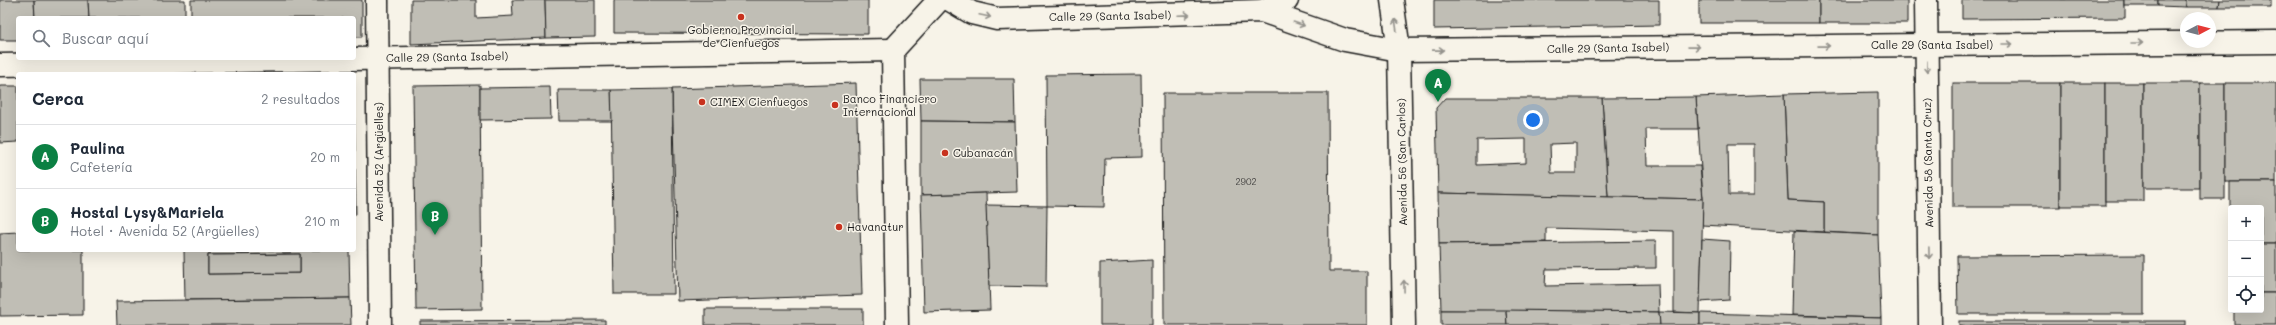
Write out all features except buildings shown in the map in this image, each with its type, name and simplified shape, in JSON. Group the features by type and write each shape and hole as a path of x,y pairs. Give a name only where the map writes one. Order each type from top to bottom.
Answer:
{"street":[{"name":"Avenida 52 (Argüelles)","path":"377,0 380,325"},
{"path":"897,325 894,50 939,0"},
{"name":"Calle 29 (Santa Isabel)","path":"950,0 972,13 997,19 1262,11 1345,40 1400,50 2276,42"},
{"path":"1262,11 1287,0"},
{"name":"Avenida 56 (San Carlos)","path":"1392,0 1400,50 1404,325"},
{"name":"Avenida 58 (Santa Cruz)","path":"1926,0 1930,325"},
{"name":"Calle 29 (Santa Isabel)","path":"356,58 894,50"},
{"name":"Calle 29 (Santa Isabel)","path":"0,65 270,60"}],"place":[{"name":"Gobierno Provincial de Cienfuegos","path":"741,17"},
{"name":"CIMEX Cienfuegos","path":"702,102"},
{"name":"Paulina","path":"1438,102"},
{"name":"Banco Financiero Internacional","path":"835,105"},
{"name":"Cubanacán","path":"945,153"},
{"name":"Havanatur","path":"839,227"},
{"name":"Hostal Lysy&Mariela","path":"435,235"}]}
